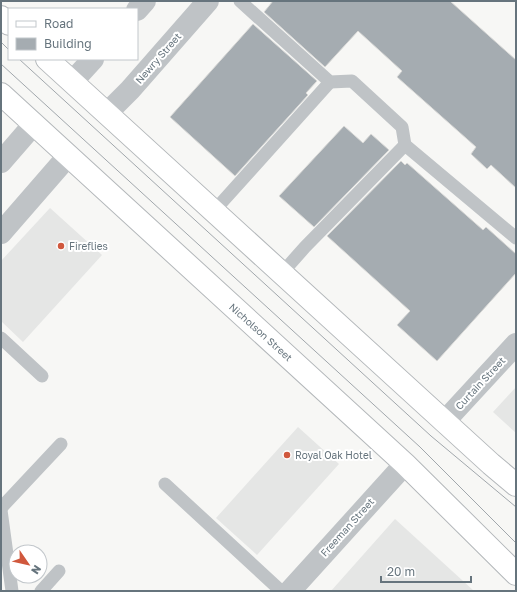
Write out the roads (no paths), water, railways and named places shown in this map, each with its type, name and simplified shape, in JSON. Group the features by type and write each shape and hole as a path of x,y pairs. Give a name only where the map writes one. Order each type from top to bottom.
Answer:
{"main road":[{"path":"48,60 444,422 516,485"},
{"name":"Nicholson Street","path":"1,94 404,464 516,574"}],"street":[{"path":"138,9 145,1"},
{"name":"Newry Street","path":"107,113 130,90 208,1"},
{"path":"72,82 92,60"},
{"path":"1,162 34,124"},
{"path":"1,233 68,156"},
{"name":"Curtain Street","path":"444,422 516,344"},
{"name":"Freeman Street","path":"290,591 404,464"}],"lane":[{"path":"240,1 330,82 352,82 402,127 405,145 516,238"},
{"path":"214,211 330,82"},
{"path":"282,273 305,247 405,145"},
{"path":"1,338 42,376"},
{"path":"12,591 1,510 61,444"},
{"path":"165,484 281,591"},
{"path":"41,591 59,571"}],"tram line":[{"path":"1,42 8,49"},
{"path":"20,60 431,436 516,507"},
{"path":"1,64 420,447 516,543"}],"place":[{"name":"Fireflies","path":"61,246"},
{"name":"Royal Oak Hotel","path":"287,455"}]}
